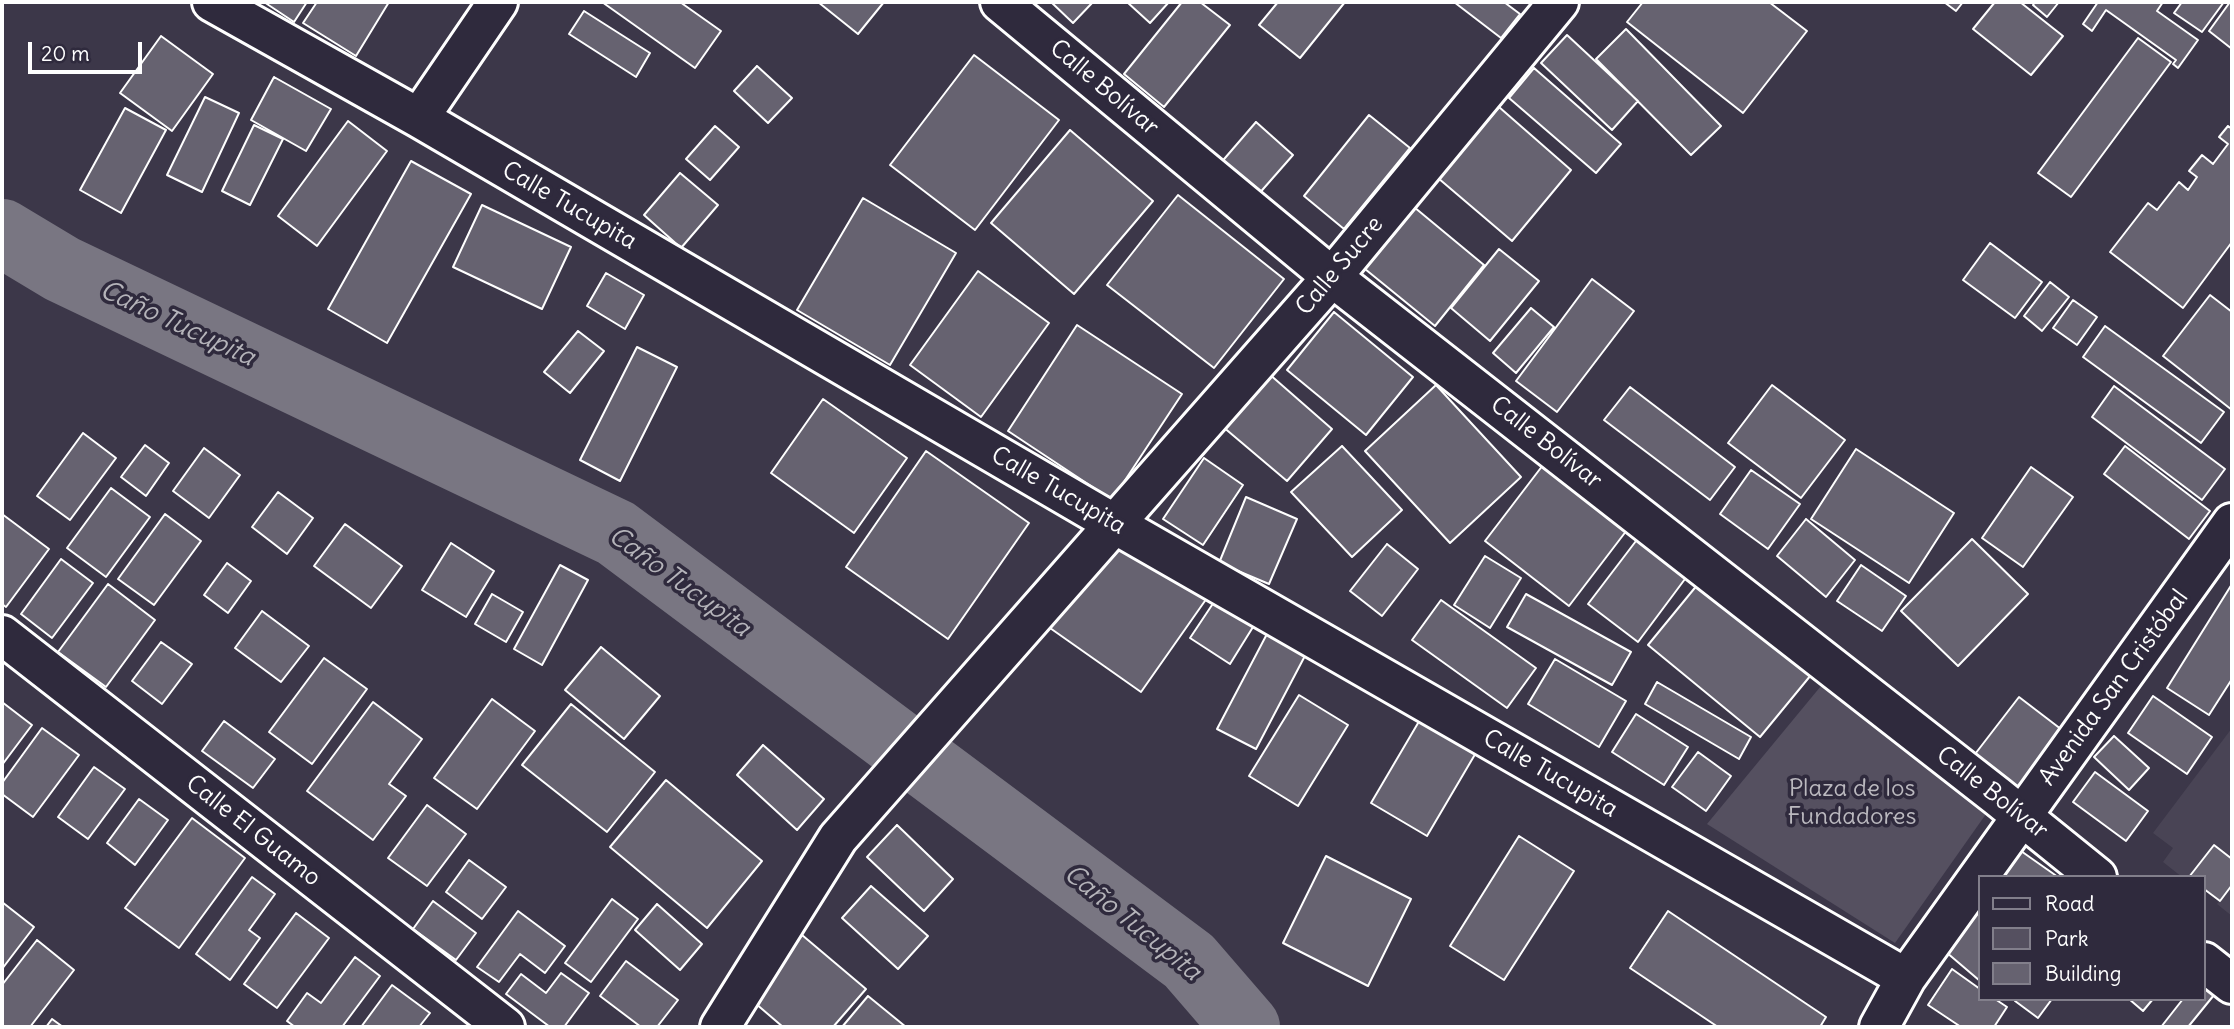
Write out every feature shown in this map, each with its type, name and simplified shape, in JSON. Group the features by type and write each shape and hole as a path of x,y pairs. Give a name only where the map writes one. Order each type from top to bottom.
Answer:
{"street":[{"name":"Calle Tucupita","path":"212,2 419,118 1113,523 1906,978"},
{"path":"419,118 498,2"},
{"name":"Calle Bolívar","path":"1000,2 1332,277 2095,875"},
{"name":"Calle Sucre","path":"720,1027 838,838 1332,277 1559,2"},
{"name":"Avenida San Cristóbal","path":"1980,875 2232,523"},
{"name":"Calle El Guamo","path":"2,635 505,1027"},
{"name":"Avenida San Cristóbal","path":"1879,1027 1906,978 1979,876"},
{"path":"2206,964 2232,984"}],"shaded area":[{"path":"2232,728 2232,861 2216,848 2196,875 2179,875 2163,862 2173,848 2153,833"},
{"path":"2232,883 2232,916 2217,904"}],"green space":[{"name":"Plaza de los Fundadores","path":"1835,669 1998,797 1895,943 1707,824"}],"building":[{"path":"264,2 307,2 294,22"},
{"path":"317,2 389,2 356,56 303,23"},
{"path":"602,2 680,2 721,31 695,68"},
{"path":"818,2 884,2 858,34"},
{"path":"1051,2 1093,2 1073,23"},
{"path":"1127,2 1169,2 1150,23"},
{"path":"1182,2 1200,2 1230,25 1164,107 1124,74"},
{"path":"1278,2 1345,2 1300,58 1259,25"},
{"path":"1454,2 1504,2 1520,14 1501,38"},
{"path":"1643,2 1769,2 1807,31 1743,113 1627,22"},
{"path":"1944,2 1963,2 1956,11"},
{"path":"1995,2 2020,2 2063,36 2031,75 1973,29"},
{"path":"2035,2 2059,2 2047,17 2033,5"},
{"path":"2098,2 2163,2 2157,11 2198,40 2178,68 2173,64 2176,60 2106,10 2092,31 2083,24"},
{"path":"2182,2 2224,2 2202,32 2174,13"},
{"path":"2232,2 2232,49 2209,31"},
{"path":"584,11 650,53 636,77 569,34"},
{"path":"1626,29 1721,126 1691,155 1596,59"},
{"path":"1567,35 1638,101 1612,130 1541,63"},
{"path":"161,36 213,74 172,131 120,93"},
{"path":"2138,38 2171,62 2071,197 2038,173"},
{"path":"974,55 1059,120 975,230 890,165"},
{"path":"757,66 792,98 768,123 734,91"},
{"path":"1534,68 1621,144 1596,173 1509,98"},
{"path":"274,77 331,109 306,151 251,120"},
{"path":"205,97 239,113 202,192 167,175"},
{"path":"1499,107 1571,170 1512,241 1438,178"},
{"path":"125,108 166,130 121,213 80,190"},
{"path":"1369,115 1410,148 1344,229 1304,196"},
{"path":"348,121 387,151 317,246 278,216"},
{"path":"1256,122 1293,155 1257,196 1219,165"},
{"path":"254,125 283,139 250,205 222,191"},
{"path":"715,126 739,147 710,180 686,159"},
{"path":"2228,126 2232,129 2232,242 2183,308 2110,252 2148,203 2157,210 2179,182 2188,190 2197,177 2189,171 2202,155 2213,164 2228,144 2219,137"},
{"path":"1070,130 1153,201 1074,294 991,223"},
{"path":"411,161 471,194 387,343 328,309"},
{"path":"680,173 718,205 681,248 644,215"},
{"path":"1178,195 1284,279 1214,368 1107,285"},
{"path":"863,198 956,253 890,365 797,310"},
{"path":"482,205 571,247 542,309 453,267"},
{"path":"1414,207 1484,265 1435,326 1365,269"},
{"path":"1990,243 2042,282 2015,318 1963,280"},
{"path":"1499,249 1539,281 1490,341 1451,308"},
{"path":"978,271 1049,323 981,417 910,365"},
{"path":"606,273 644,295 625,329 587,306"},
{"path":"1592,279 1634,311 1557,412 1516,381"},
{"path":"2050,282 2069,297 2042,331 2024,316"},
{"path":"2210,295 2232,312 2232,410 2163,356"},
{"path":"2073,300 2097,317 2077,345 2053,328"},
{"path":"1531,308 1554,327 1516,373 1493,353"},
{"path":"1334,312 1413,377 1366,435 1287,370"},
{"path":"1077,325 1182,394 1112,500 1008,431"},
{"path":"2105,326 2224,412 2201,443 2083,357"},
{"path":"578,331 604,351 570,393 544,372"},
{"path":"637,347 677,367 620,481 580,460"},
{"path":"1268,373 1332,429 1287,481 1222,426"},
{"path":"1436,385 1521,477 1450,543 1365,451"},
{"path":"1772,385 1845,440 1801,498 1728,443"},
{"path":"2114,386 2225,469 2202,500 2092,417"},
{"path":"1630,387 1735,467 1710,500 1604,420"},
{"path":"823,399 907,458 854,533 771,473"},
{"path":"83,433 116,458 70,520 37,496"},
{"path":"145,445 169,463 146,496 121,477"},
{"path":"1342,446 1402,510 1352,557 1291,492"},
{"path":"2125,446 2210,511 2189,539 2104,474"},
{"path":"204,448 240,475 209,518 173,491"},
{"path":"1856,449 1954,513 1909,583 1811,519"},
{"path":"926,451 1029,523 948,639 846,567"},
{"path":"1204,458 1243,485 1203,545 1163,519"},
{"path":"1543,465 1627,530 1569,606 1485,541"},
{"path":"2031,467 2073,497 2023,567 1982,538"},
{"path":"1751,470 1800,504 1768,549 1720,514"},
{"path":"111,488 150,517 106,577 67,548"},
{"path":"278,492 313,518 287,554 252,527"},
{"path":"1246,497 1297,519 1269,584 1219,563"},
{"path":"2,514 49,549 6,607 2,604"},
{"path":"165,514 201,541 154,605 118,579"},
{"path":"1806,519 1855,560 1826,597 1777,556"},
{"path":"345,524 402,566 371,608 314,566"},
{"path":"1115,534 1207,598 1141,692 1050,628"},
{"path":"1639,537 1688,575 1638,642 1588,604"},
{"path":"1972,539 2028,594 1958,666 1901,611"},
{"path":"451,543 494,571 466,617 422,590"},
{"path":"1387,544 1418,569 1382,616 1350,591"},
{"path":"1485,556 1521,578 1490,628 1454,605"},
{"path":"61,559 93,583 52,638 21,614"},
{"path":"227,563 251,581 228,613 204,595"},
{"path":"560,565 588,580 542,665 514,649"},
{"path":"1861,565 1906,596 1882,631 1837,601"},
{"path":"108,584 155,620 106,687 58,652"},
{"path":"1698,584 1811,675 1760,737 1648,645"},
{"path":"2232,584 2232,679 2209,715 2167,688"},
{"path":"492,594 523,612 506,642 475,624"},
{"path":"1526,594 1631,652 1612,685 1507,627"},
{"path":"1441,600 1536,668 1507,708 1412,640"},
{"path":"1214,602 1253,627 1230,664 1190,638"},
{"path":"262,611 309,646 281,682 235,648"},
{"path":"1268,632 1307,652 1256,749 1217,729"},
{"path":"161,642 192,664 162,704 132,681"},
{"path":"601,647 660,696 624,739 565,690"},
{"path":"324,658 367,689 312,764 269,732"},
{"path":"1555,659 1626,701 1599,747 1528,704"},
{"path":"1657,682 1751,737 1739,759 1645,704"},
{"path":"1299,695 1348,725 1298,806 1249,776"},
{"path":"2153,696 2212,737 2187,774 2128,733"},
{"path":"2019,697 2070,736 2023,797 1972,758"},
{"path":"492,699 535,731 477,809 434,778"},
{"path":"2,702 32,725 2,765"},
{"path":"373,702 422,739 389,784 406,796 373,840 307,791"},
{"path":"571,704 655,772 607,832 522,765"},
{"path":"1636,714 1688,747 1664,785 1612,752"},
{"path":"1421,718 1477,751 1427,836 1371,803"},
{"path":"224,721 275,759 253,788 202,751"},
{"path":"42,728 79,755 33,817 2,794 2,783"},
{"path":"2114,736 2149,768 2129,790 2094,757"},
{"path":"763,745 824,799 797,830 737,775"},
{"path":"1698,752 1731,776 1706,811 1672,787"},
{"path":"94,767 125,789 88,839 58,817"},
{"path":"2095,772 2148,811 2126,841 2073,802"},
{"path":"666,780 762,861 707,928 610,847"},
{"path":"139,799 168,820 135,865 107,843"},
{"path":"427,805 466,834 427,886 388,858"},
{"path":"192,818 245,858 179,948 125,908"},
{"path":"897,825 953,879 924,911 867,857"},
{"path":"1519,836 1574,871 1504,980 1450,946"},
{"path":"2214,845 2232,859 2232,885 2220,901 2206,890 2206,875 2191,875"},
{"path":"2021,851 2055,875 2003,875"},
{"path":"1326,856 1411,899 1368,986 1283,943"},
{"path":"469,860 506,887 482,919 446,892"},
{"path":"252,877 275,894 249,930 260,938 230,980 196,954"},
{"path":"871,886 928,936 898,969 842,918"},
{"path":"612,899 638,919 591,982 565,963"},
{"path":"433,901 476,933 456,960 413,929"},
{"path":"2,902 34,927 2,969"},
{"path":"657,904 702,944 680,970 635,930"},
{"path":"518,911 565,946 545,973 520,954 499,982 477,967"},
{"path":"1668,911 1826,1017 1820,1027 1718,1027 1630,968"},
{"path":"1979,911 1979,980 1946,952"},
{"path":"296,913 329,938 277,1008 244,984"},
{"path":"802,935 866,989 833,1027 783,1027 748,997"},
{"path":"37,940 74,970 30,1027 2,1027 2,985"},
{"path":"355,957 380,976 342,1027 295,1027 287,1021 307,993 321,1003"},
{"path":"626,961 678,1000 657,1027 641,1027 600,996"},
{"path":"1952,969 1979,988 1979,1001 1998,1001 2007,1007 1994,1027 1961,1027 1928,1005"},
{"path":"561,973 589,993 564,1027 550,1027 506,994 521,974 546,993"},
{"path":"392,985 430,1013 419,1027 361,1027"},
{"path":"2206,989 2214,995 2188,1027 2161,1027 2181,1001 2206,1001"},
{"path":"868,996 906,1027 842,1027"},
{"path":"2015,1001 2051,1001 2038,1018"},
{"path":"2131,1001 2151,1001 2143,1011"},
{"path":"52,1019 63,1027 46,1027"}],"waterway":[{"name":"Caño Tucupita","path":"2,233 62,269 616,533 1189,961 1246,1027"}]}
